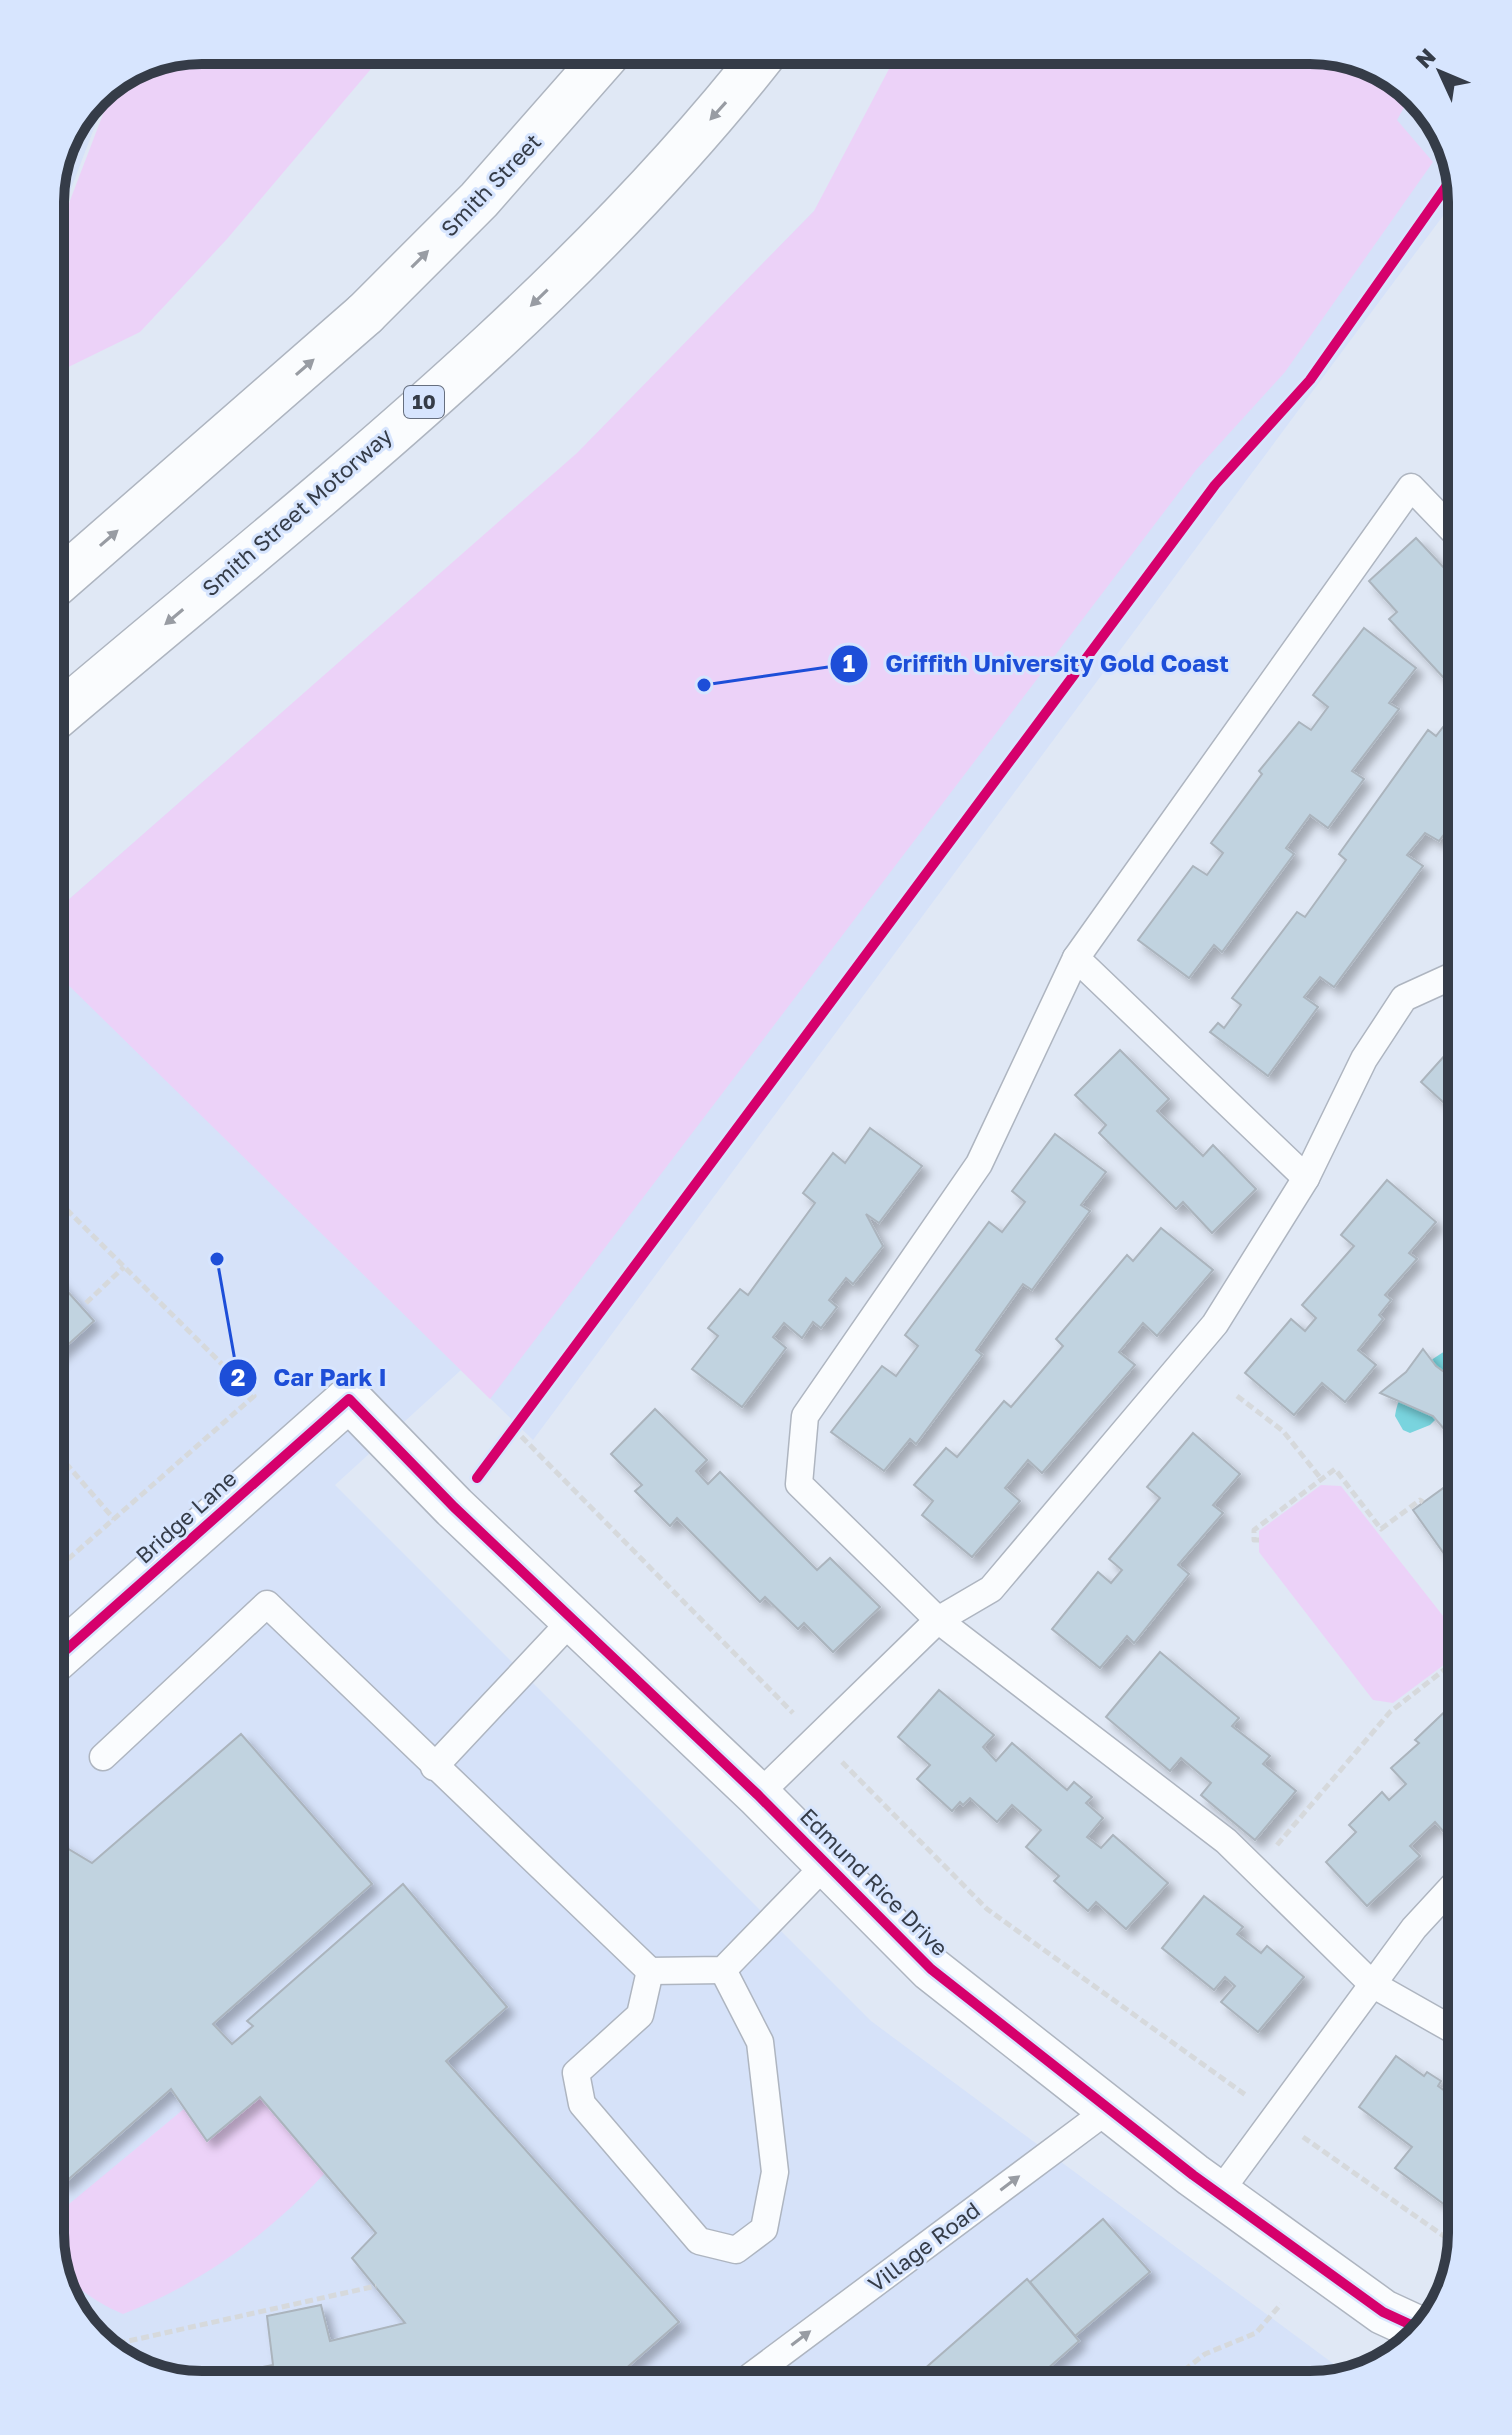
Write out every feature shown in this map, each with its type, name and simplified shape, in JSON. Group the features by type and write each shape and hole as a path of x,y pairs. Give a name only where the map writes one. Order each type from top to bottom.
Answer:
{"main road":[{"name":"Smith Street","path":"64,577 365,314 479,200 599,64"},
{"name":"Smith Street Motorway","path":"64,710 488,347 613,227 732,96 756,64"},
{"name":"Edmund Rice Drive","path":"349,1399 454,1507 758,1795 931,1969 1219,2193 1383,2312 1412,2326"},
{"name":"Bridge Lane","path":"64,1652 349,1399"}],"lane":[{"path":"1448,525 1411,487 1076,958 979,1164 805,1416 799,1484 938,1620 1226,1841 1372,1984 1448,2027"},
{"path":"1076,958 1306,1178"},
{"path":"758,1795 938,1620 991,1589 1215,1324 1306,1178 1364,1059 1404,998 1448,978"},
{"path":"103,1757 267,1604 650,1971 723,1970 827,1863"},
{"path":"434,1767 574,1618"},
{"path":"1219,2193 1414,1928 1448,1891"},
{"path":"650,1971 640,2015 576,2073 582,2104 699,2241 736,2250 764,2229 775,2172 760,2042 723,1970"},
{"name":"Village Road","path":"758,2371 1109,2109"}],"path":[{"path":"64,1207 254,1396 64,1563"},
{"path":"86,1303 124,1267"},
{"path":"1237,1396 1283,1431 1322,1480"},
{"path":"504,1441 523,1416"},
{"path":"513,1428 987,1909 1447,2239"},
{"path":"64,1461 114,1519"},
{"path":"1259,1540 1254,1540 1254,1530 1335,1469 1381,1529 1420,1500 1423,1502"},
{"path":"1255,1870 1390,1712 1448,1667"},
{"path":"119,2343 376,2286"},
{"path":"1183,2371 1205,2354 1256,2333 1281,2304"}],"shaded area":[{"path":"202,64 375,64 227,239 140,332 64,369 64,216 107,103 126,87 149,75 175,67"},
{"path":"892,64 1319,64 1337,67 1371,78 1400,97 1401,112 1397,120 1433,162 1285,372 1196,470 490,1399 64,981 64,904 577,453 814,211"},
{"path":"1276,64 1319,64 1371,78 1400,97 1400,112 1415,112 1441,158 1448,209 533,1440 461,1370 335,1485 871,2021 1339,2368 1310,2371 193,2371 141,2357 111,2337 87,2309 71,2277 64,2233 64,904 577,454 814,211"},
{"path":"101,109 64,207 67,175 75,149 87,126"},
{"path":"1321,1485 1341,1486 1448,1622 1448,1662 1393,1703 1373,1700 1259,1552 1259,1531"},
{"path":"260,2097 325,2173 257,2237 206,2272 152,2302 123,2314 75,2284 67,2260 64,2233 64,2212 69,2204 185,2108 208,2141"}],"water":[{"path":"1448,1350 1448,1407 1430,1425 1410,1433 1403,1430 1395,1416 1398,1404 1408,1383 1434,1358"}],"building":[{"path":"1416,538 1448,572 1448,682 1389,619 1397,612 1369,581"},
{"path":"1364,628 1416,668 1389,703 1399,709 1352,771 1364,779 1328,828 1310,815 1286,848 1294,854 1222,952 1214,945 1189,978 1138,940 1193,866 1207,875 1223,853 1211,843 1262,774 1259,771 1299,722 1311,730 1328,707 1313,695"},
{"path":"1443,727 1448,730 1448,829 1439,841 1425,833 1407,855 1423,866 1334,987 1320,977 1304,997 1318,1007 1268,1076 1210,1032 1218,1023 1224,1028 1241,1005 1232,998 1297,912 1305,917 1346,860 1339,854 1428,730 1436,736"},
{"path":"1120,1050 1169,1099 1157,1111 1203,1156 1213,1145 1256,1189 1212,1233 1183,1202 1176,1209 1099,1133 1106,1125 1075,1095"},
{"path":"1448,1052 1448,1106 1421,1082"},
{"path":"870,1128 922,1166 879,1223 866,1214 883,1246 853,1284 846,1278 829,1300 837,1307 821,1328 813,1322 802,1338 784,1323 773,1337 786,1348 742,1407 692,1369 718,1336 708,1328 740,1289 748,1295 815,1203 803,1193 833,1153 845,1163"},
{"path":"1055,1134 1106,1172 1081,1205 1090,1211 1032,1290 1023,1284 976,1350 982,1355 916,1444 910,1439 884,1471 831,1432 882,1366 896,1376 918,1346 905,1335 989,1222 1002,1232 1025,1202 1012,1191"},
{"path":"1387,1180 1436,1222 1409,1253 1417,1259 1385,1295 1391,1300 1379,1315 1383,1319 1358,1350 1376,1365 1345,1402 1322,1383 1294,1415 1245,1373 1291,1319 1305,1331 1316,1318 1302,1305 1354,1246 1341,1235"},
{"path":"1161,1228 1213,1270 1157,1336 1143,1323 1119,1352 1135,1365 1042,1473 1028,1460 1005,1488 1020,1501 972,1557 922,1515 933,1501 914,1485 946,1448 957,1457 1004,1401 1011,1407 1063,1346 1056,1339 1127,1255 1133,1261"},
{"path":"64,1288 94,1321 64,1348"},
{"path":"1423,1349 1436,1366 1448,1375 1448,1434 1433,1416 1380,1393 1406,1372"},
{"path":"655,1409 707,1460 696,1471 708,1484 720,1472 817,1570 830,1558 880,1607 833,1652 804,1623 798,1629 765,1597 760,1602 677,1518 670,1526 635,1491 642,1485 611,1454"},
{"path":"1193,1433 1240,1474 1213,1505 1223,1513 1178,1565 1189,1574 1134,1643 1127,1636 1100,1668 1052,1629 1098,1572 1111,1583 1122,1570 1109,1559 1160,1498 1147,1487"},
{"path":"1448,1485 1448,1559 1413,1510"},
{"path":"1160,1652 1239,1718 1232,1726 1270,1756 1263,1764 1296,1791 1255,1840 1201,1795 1211,1783 1181,1758 1170,1771 1106,1717"},
{"path":"939,1690 994,1735 983,1747 996,1761 1012,1743 1067,1790 1074,1782 1092,1797 1086,1803 1103,1818 1087,1837 1101,1848 1113,1835 1168,1883 1126,1929 1096,1902 1088,1911 1054,1881 1059,1876 1026,1847 1041,1830 1012,1805 997,1822 970,1798 963,1805 960,1802 952,1811 917,1779 930,1765 898,1737"},
{"path":"1448,1709 1448,1826 1443,1831 1435,1822 1410,1846 1420,1856 1367,1906 1326,1862 1356,1832 1349,1825 1382,1792 1389,1800 1406,1784 1391,1768 1419,1743 1415,1740"},
{"path":"241,1734 372,1884 213,2024 232,2044 253,2026 247,2021 403,1884 507,2007 446,2061 679,2322 623,2371 242,2371 273,2365 267,2316 321,2305 330,2341 405,2323 352,2258 376,2233 260,2097 207,2141 171,2089 64,2183 64,1846 92,1863"},
{"path":"1204,1896 1243,1927 1237,1934 1261,1953 1267,1946 1304,1977 1258,2032 1221,2002 1235,1986 1225,1977 1214,1990 1162,1948"},
{"path":"1396,2056 1424,2076 1427,2072 1441,2081 1438,2086 1448,2093 1448,2201 1445,2205 1395,2168 1412,2147 1359,2107"},
{"path":"1103,2219 1150,2272 1075,2336 1030,2282"},
{"path":"1027,2279 1079,2341 1045,2371 922,2371"}],"cycle path":[{"path":"477,1478 1215,485 1310,380 1446,186"},
{"path":"64,1652 349,1399 454,1507 758,1795 931,1969 1193,2175 1383,2312 1412,2326"}],"place":[{"name":"Griffith University Gold Coast","path":"704,685"},
{"name":"Car Park I","path":"217,1259"}]}
